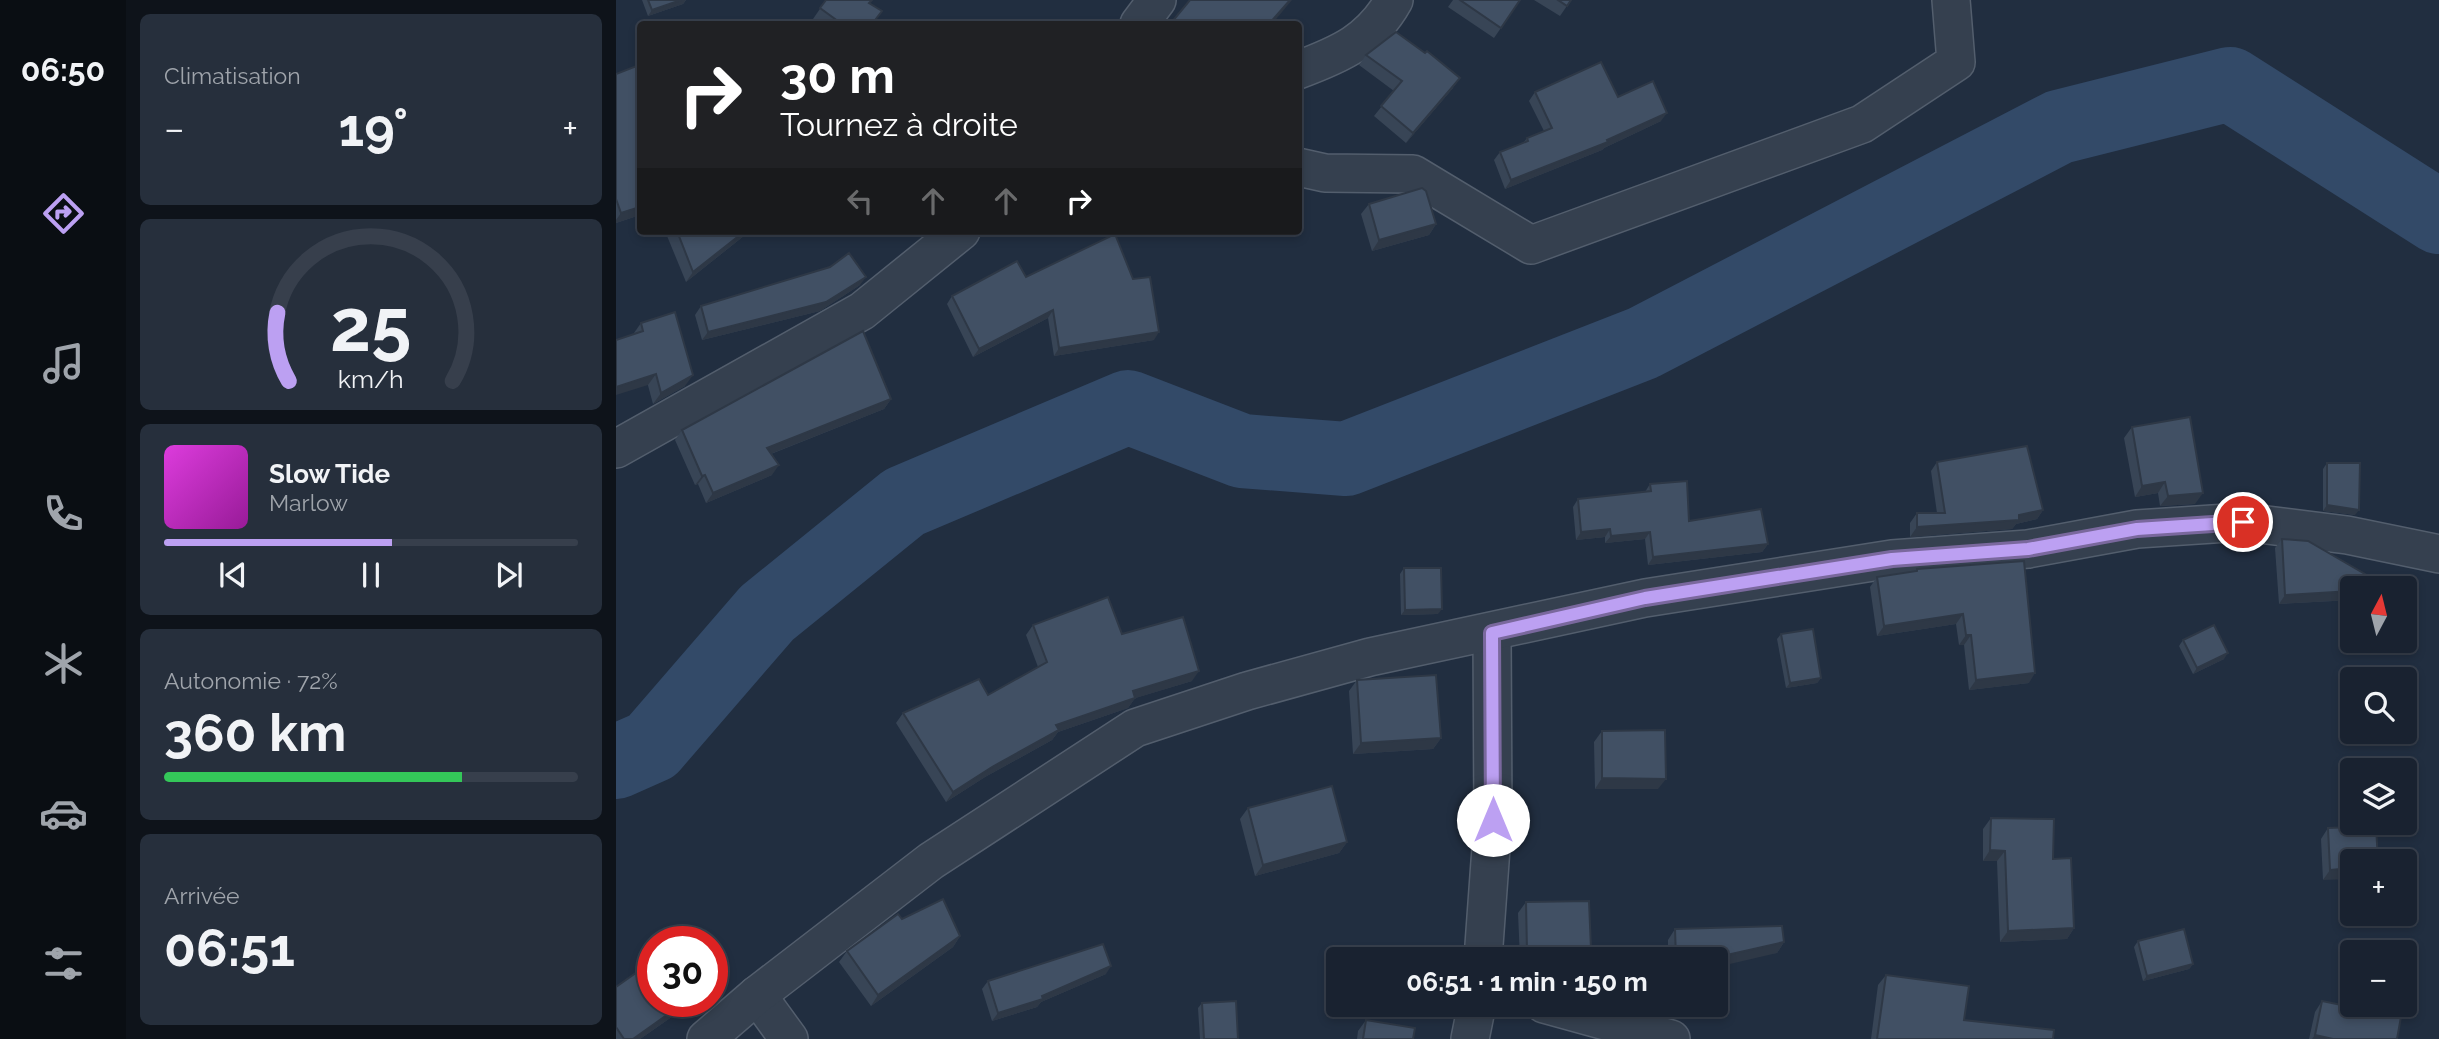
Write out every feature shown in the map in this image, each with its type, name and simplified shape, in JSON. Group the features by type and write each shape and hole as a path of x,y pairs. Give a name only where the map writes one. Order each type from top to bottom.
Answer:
{"street":[{"path":"1141,21 1157,0"},
{"path":"1302,68 1332,57 1364,38 1382,21 1394,0"},
{"path":"1302,168 1325,173 1413,174 1531,245 1862,124 1956,62 1951,0"},
{"path":"616,449 862,311 956,235"},
{"path":"706,1039 757,995 931,861 1135,728 1247,691 1370,657 1658,596 1892,559 2028,549 2137,529 2243,522 2347,536 2439,554"},
{"path":"1484,947 1493,820 1492,633"},
{"path":"757,995 789,1039"},
{"path":"1470,1039 1474,1017"},
{"path":"1591,1017 1671,1039"}],"building":[{"path":"648,0 681,0 652,10"},
{"path":"826,0 872,0 869,3 882,11 874,21 838,21 820,8"},
{"path":"1190,0 1290,0 1272,21 1173,21"},
{"path":"1460,0 1520,0 1501,28"},
{"path":"1558,0 1571,0 1567,6"},
{"path":"1396,32 1425,53 1427,51 1460,78 1413,133 1381,106 1402,81 1366,55"},
{"path":"1601,62 1618,97 1653,81 1667,113 1607,140 1608,142 1511,180 1500,152 1552,128 1535,92"},
{"path":"637,66 637,208 621,213 616,199 616,74"},
{"path":"1422,188 1426,191 1436,224 1379,240 1369,204"},
{"path":"679,235 740,235 693,272"},
{"path":"1115,235 1133,279 1150,277 1159,332 1059,348 1053,310 979,349 952,296 1017,261 1026,277"},
{"path":"849,253 866,277 826,302 708,332 701,306 830,267"},
{"path":"675,312 693,375 661,393 656,374 616,387 616,340 643,331 641,323"},
{"path":"863,331 891,399 767,448 779,465 713,493 705,475 702,476 682,430"},
{"path":"2190,417 2203,493 2168,496 2165,482 2142,486 2132,427"},
{"path":"2027,446 2043,510 2019,515 2019,520 1917,527 1917,513 1945,513 1937,462"},
{"path":"2327,463 2360,463 2359,510 2327,505"},
{"path":"1687,481 1689,521 1761,509 1768,544 1653,557 1650,532 1611,536 1610,529 1581,532 1578,499 1651,491 1650,484"},
{"path":"2282,539 2308,541 2368,576 2340,576 2340,592 2285,595"},
{"path":"2024,561 2035,673 1976,680 1971,635 1966,635 1963,614 1884,626 1877,577 1917,569"},
{"path":"1404,568 1441,568 1442,609 1405,610"},
{"path":"1108,597 1122,634 1183,617 1199,671 1133,691 1135,698 1056,725 1059,730 953,792 903,713 979,679 988,695 1047,662 1033,625"},
{"path":"2214,625 2228,653 2197,668 2183,640"},
{"path":"1813,629 1821,678 1790,683 1781,634"},
{"path":"1436,675 1441,738 1361,743 1357,680"},
{"path":"1665,730 1666,779 1602,778 1602,731"},
{"path":"1332,786 1347,842 1263,865 1248,808"},
{"path":"1991,818 2054,819 2053,859 2071,858 2074,928 2008,931 2005,851 1990,850"},
{"path":"2328,828 2340,828 2340,835 2377,835 2377,849 2340,849 2340,869 2330,870"},
{"path":"943,899 960,936 878,995 847,951 898,914 902,919"},
{"path":"1589,901 1591,947 1527,947 1526,902"},
{"path":"1782,926 1784,942 1728,955 1728,947 1676,947 1675,929"},
{"path":"2184,929 2193,964 2147,976 2138,941"},
{"path":"1103,944 1111,966 1042,996 1043,999 998,1013 988,981"},
{"path":"637,972 637,1017 664,1017 633,1039 624,1039 616,1027 616,987"},
{"path":"1886,975 1969,986 1964,1020 2054,1030 2053,1039 1877,1039"},
{"path":"1236,1001 1238,1039 1204,1039 1202,1003"},
{"path":"2322,1001 2340,1005 2340,1017 2401,1017 2397,1039 2333,1039 2315,1035"},
{"path":"1366,1020 1415,1028 1413,1039 1363,1039"}],"waterway":[{"path":"616,762 652,746 767,613 904,502 1128,407 1242,451 1346,459 1643,343 2059,127 2230,84 2439,217"}],"route":[{"path":"1493,820 1492,633 1645,598 1892,559 2028,549 2137,529 2243,522"}]}
